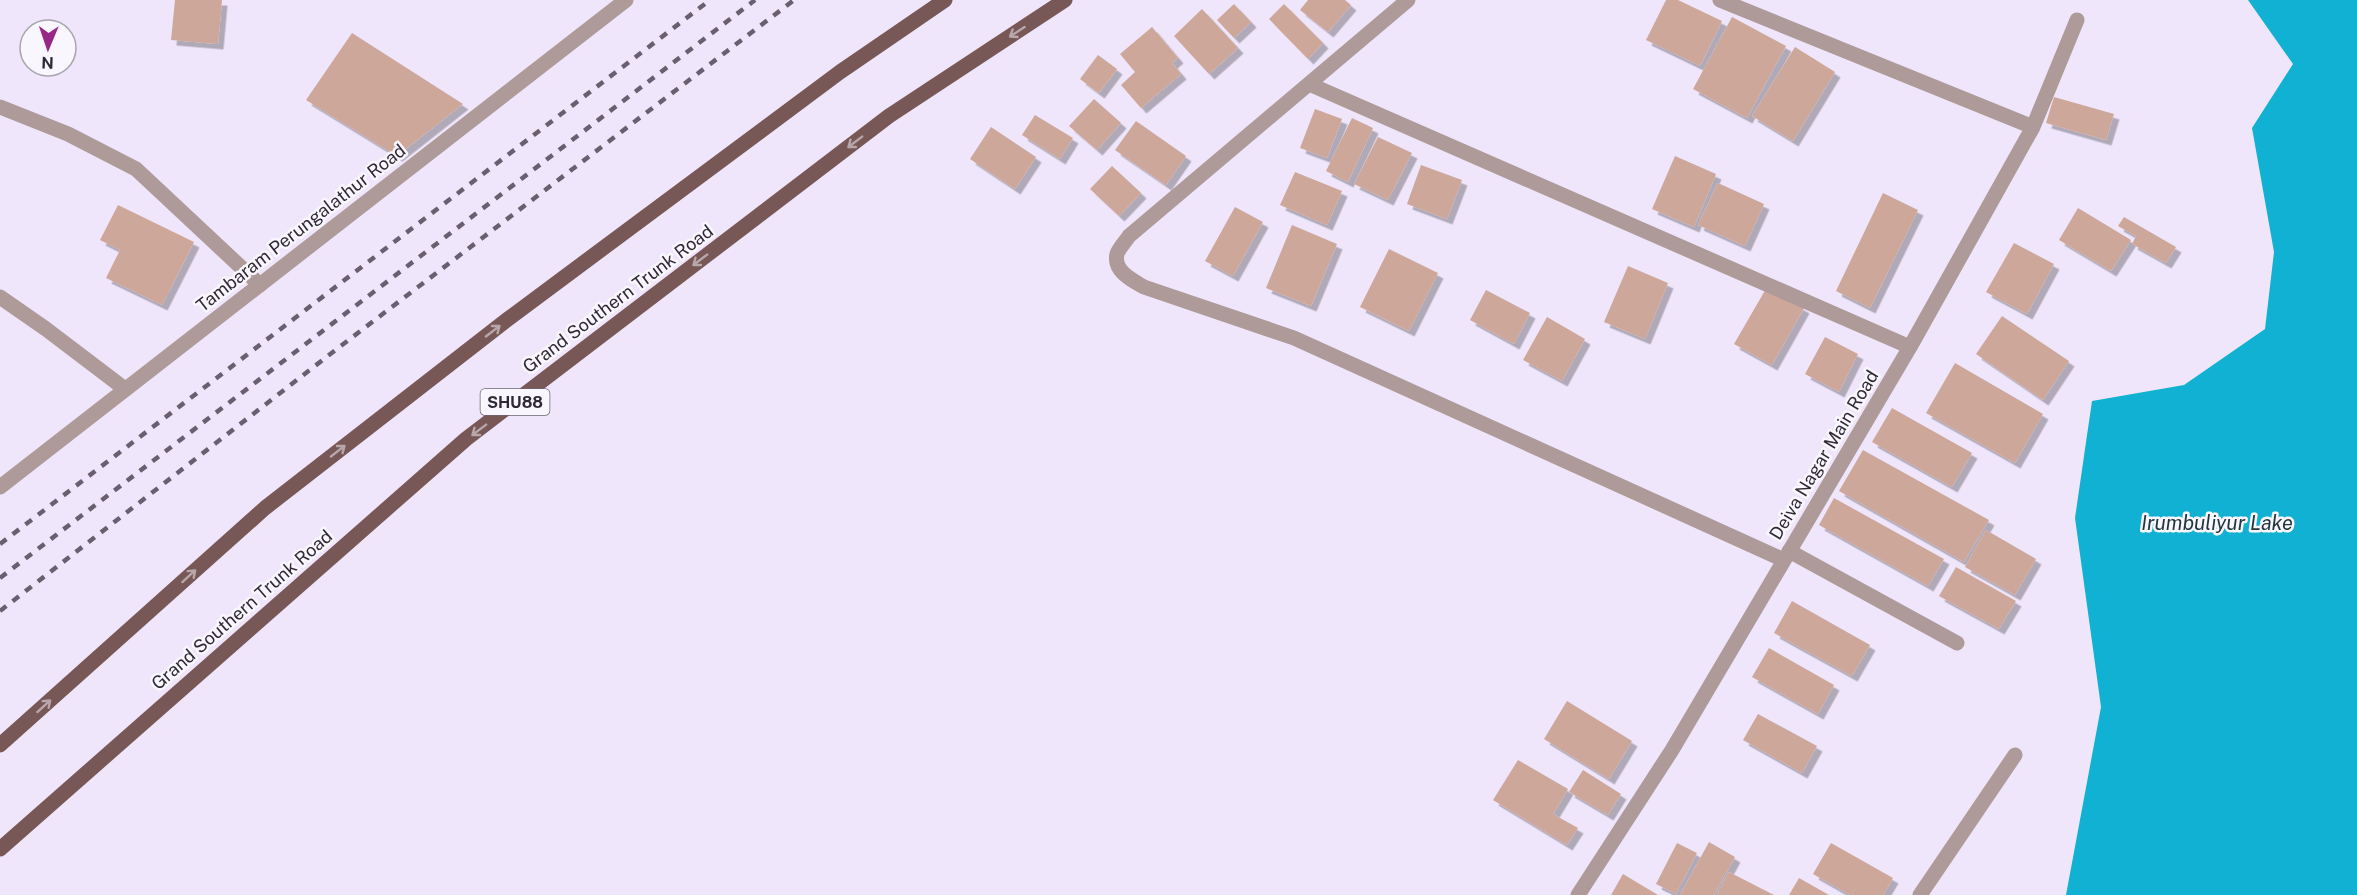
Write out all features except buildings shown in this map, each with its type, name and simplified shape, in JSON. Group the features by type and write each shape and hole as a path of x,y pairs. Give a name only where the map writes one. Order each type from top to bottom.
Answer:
{"main road":[{"path":"0,745 265,508 508,319 840,72 945,0"},
{"name":"Grand Southern Trunk Road","path":"0,849 466,439 889,116 1065,0"}],"street":[{"name":"Tambaram Perungalathur Road","path":"0,487 626,0"},
{"path":"1408,0 1129,236 1117,253 1119,267 1127,277 1144,287 1294,338 1786,556 1957,643"},
{"path":"1720,0 2033,126"},
{"name":"Deiva Nagar Main Road","path":"1578,895 1672,750 1910,348 2033,126 2077,20"},
{"path":"1309,84 1910,348"},
{"path":"0,107 68,134 136,169 260,285"},
{"path":"0,297 125,389"},
{"path":"1920,895 2015,755"}],"water":[{"name":"Irumbuliyur Lake","path":"2248,0 2357,0 2357,895 2066,895 2101,707 2075,518 2092,401 2184,385 2265,329 2274,252 2252,128 2293,64"}],"railway":[{"path":"0,544 710,0"},
{"path":"0,578 755,0"},
{"path":"0,611 329,355 794,0"}]}
